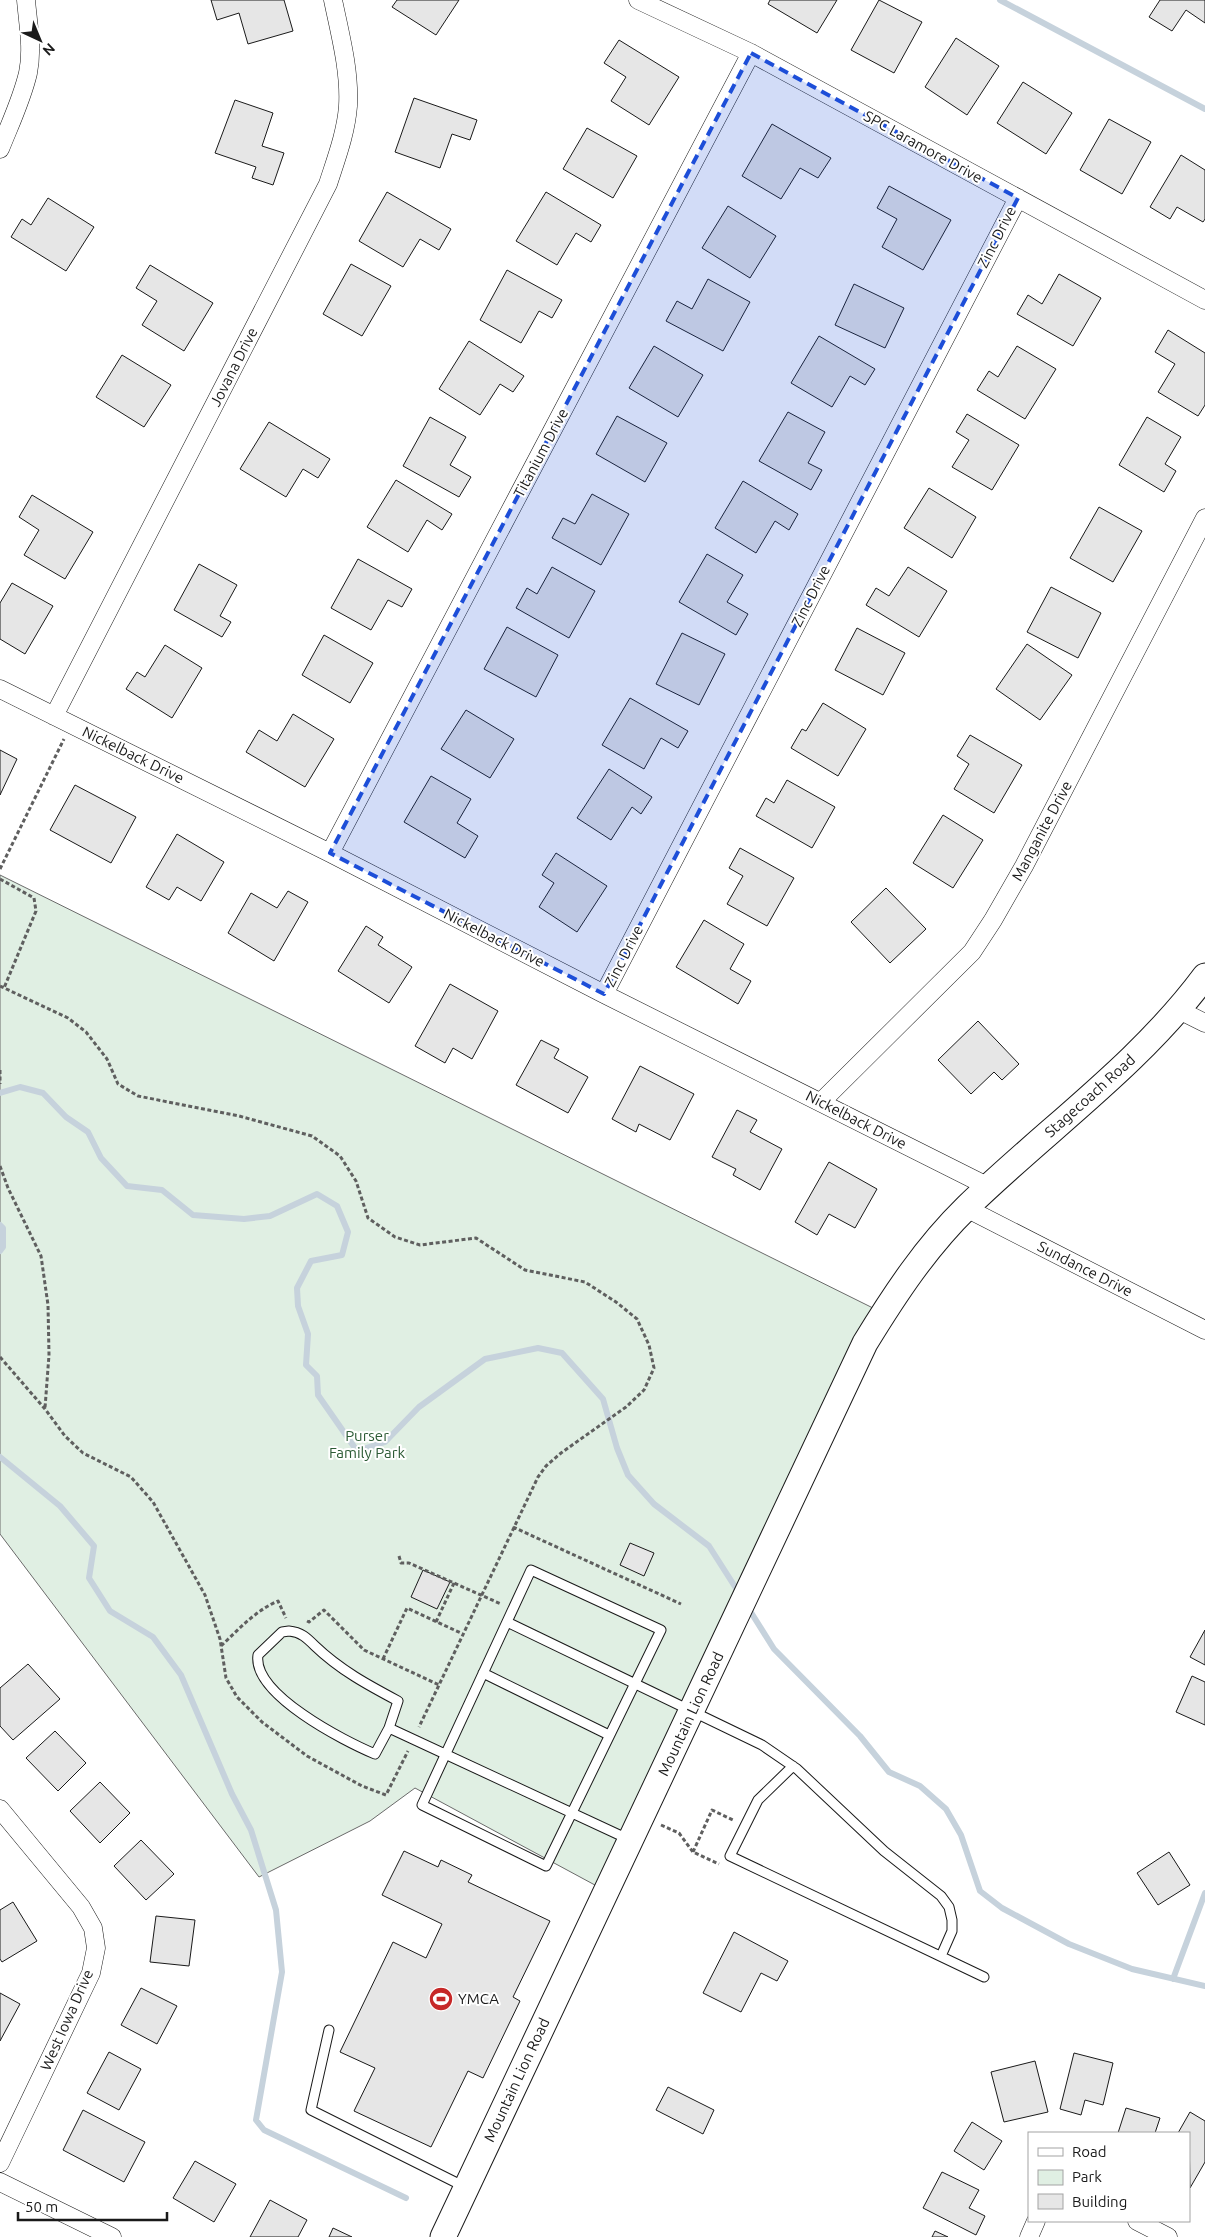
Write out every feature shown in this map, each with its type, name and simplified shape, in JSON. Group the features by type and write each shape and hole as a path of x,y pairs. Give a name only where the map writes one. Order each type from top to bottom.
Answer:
{"street":[{"path":"0,149 28,72 30,37 26,0"},
{"name":"Jovana Drive","path":"54,716 328,184 341,143 348,106 345,58 333,0"},
{"name":"SPC Laramore Drive","path":"638,0 752,53 1205,300"},
{"name":"Titanium Drive","path":"330,853 752,53"},
{"name":"Zinc Drive","path":"604,994 1018,198"},
{"name":"Manganite Drive","path":"821,1102 972,952 994,920 1205,518"},
{"name":"Nickelback Drive","path":"0,689 330,853 604,994 989,1187"},
{"name":"Stagecoach Road","path":"966,1208 1154,1038 1179,1010 1205,976"},
{"path":"1179,1010 1205,1023"},
{"name":"Sundance Drive","path":"966,1208 1205,1330"},
{"name":"Mountain Lion Road","path":"443,2237 866,1342 895,1294 926,1253 966,1208"},
{"name":"West Iowa Drive","path":"0,1810 81,1906 93,1928 96,1948 91,1973 0,2163"},
{"path":"0,2182 112,2237"},
{"path":"1028,2237 1036,2222"},
{"path":"1139,2222 1168,2237"}],"lane":[{"path":"531,1570 661,1630 546,1866 422,1805 512,1610 531,1570"},
{"path":"507,1622 762,1746 792,1766 884,1851 941,1896 949,1907 952,1920 952,1931 941,1956"},
{"path":"298,1631 332,1662 352,1676 398,1701 389,1728 375,1754 345,1741 297,1711 262,1679 258,1668 258,1655 282,1632 298,1631"},
{"path":"483,1673 609,1736"},
{"path":"389,1728 631,1840"},
{"path":"792,1766 758,1800 730,1856 984,1977"},
{"path":"329,2030 311,2110 466,2187"}],"path":[{"path":"0,869 72,725"},
{"path":"0,879 34,898 36,911 2,987 68,1018 86,1032 107,1059 118,1084 138,1096 239,1116 312,1136 340,1156 356,1181 368,1218 395,1237 420,1245 476,1238 525,1270 585,1282 638,1319 649,1345 654,1368 644,1390 626,1406 546,1466 538,1477 386,1794 362,1786 327,1768 284,1740 262,1722 237,1697 226,1678 220,1639 205,1595 153,1502 131,1477 83,1453 65,1436 45,1408 0,1357"},
{"path":"0,1070 0,1083"},
{"path":"0,1166 8,1188 41,1256 48,1322 49,1355 45,1408"},
{"path":"513,1527 681,1604"},
{"path":"399,1556 401,1563 409,1563 512,1610"},
{"path":"436,1622 454,1583"},
{"path":"383,1659 407,1608 463,1634"},
{"path":"693,1852 712,1810 745,1825"},
{"path":"643,1815 679,1833 693,1852 725,1866 730,1856"}],"highlighted area":[{"path":"751,53 1018,198 604,994 330,853"}],"green space":[{"name":"Purser Family Park","path":"0,875 883,1313 606,1891 415,1788 370,1821 259,1877 0,1534"}],"building":[{"path":"211,0 284,0 293,31 248,44 239,13 217,20"},
{"path":"397,0 459,0 436,35 392,7"},
{"path":"770,0 837,0 817,33 768,4"},
{"path":"879,0 922,22 894,73 851,50"},
{"path":"1160,0 1205,0 1205,23 1186,10 1172,31 1149,17"},
{"path":"956,38 999,66 967,115 925,87"},
{"path":"619,40 679,77 649,125 611,101 626,77 604,63"},
{"path":"1023,82 1072,113 1046,154 997,123"},
{"path":"414,98 477,120 470,140 452,134 440,168 395,152"},
{"path":"235,100 273,113 262,146 284,153 273,185 252,178 256,167 215,153"},
{"path":"1109,119 1151,142 1122,194 1080,170"},
{"path":"772,124 831,158 818,178 800,168 781,199 742,176"},
{"path":"587,128 637,156 613,198 563,169"},
{"path":"1181,155 1205,170 1205,219 1203,222 1177,207 1170,219 1150,207"},
{"path":"889,186 951,220 923,270 882,247 897,219 877,208"},
{"path":"387,192 451,229 439,250 420,239 403,267 359,241"},
{"path":"546,192 601,225 591,242 576,233 557,265 516,241"},
{"path":"48,198 94,227 66,271 11,237 22,219 31,225"},
{"path":"728,206 776,236 750,278 702,248"},
{"path":"351,264 391,286 362,336 323,314"},
{"path":"150,265 213,303 184,351 142,325 157,301 136,288"},
{"path":"507,270 562,300 552,318 539,311 521,343 480,320"},
{"path":"1059,274 1101,298 1073,346 1017,314 1028,295 1042,304"},
{"path":"708,279 750,302 723,351 666,321 677,301 692,309"},
{"path":"854,284 904,308 885,348 835,325"},
{"path":"1168,330 1205,353 1205,405 1198,416 1158,392 1175,364 1155,352"},
{"path":"819,336 875,369 865,385 850,376 832,407 791,383"},
{"path":"469,341 524,376 513,392 500,384 480,415 439,389"},
{"path":"654,346 703,375 678,417 629,388"},
{"path":"1017,346 1056,369 1025,419 977,390 989,371 998,377"},
{"path":"122,355 171,385 144,427 96,397"},
{"path":"788,412 825,432 808,463 822,470 811,490 759,461"},
{"path":"967,414 1019,445 992,490 952,467 969,440 956,432"},
{"path":"617,416 667,443 645,482 596,454"},
{"path":"430,417 466,437 450,465 471,477 459,497 403,466"},
{"path":"1147,417 1181,437 1165,464 1176,471 1164,492 1119,465"},
{"path":"269,422 330,459 318,478 303,469 286,497 240,469"},
{"path":"396,480 452,514 442,530 427,520 408,552 367,527"},
{"path":"743,481 798,514 789,530 775,521 756,553 715,528"},
{"path":"929,488 976,517 952,558 904,528"},
{"path":"592,494 629,514 601,565 552,538 563,518 575,524"},
{"path":"32,495 93,532 65,579 24,555 39,530 19,517"},
{"path":"1099,507 1142,531 1113,582 1070,558"},
{"path":"707,554 743,575 727,602 748,614 736,635 679,602"},
{"path":"358,559 412,589 402,607 388,600 371,630 331,608"},
{"path":"199,564 237,585 220,616 231,622 222,637 174,610"},
{"path":"552,567 595,591 569,638 516,608 527,588 537,594"},
{"path":"908,567 947,591 919,637 866,605 876,588 889,596"},
{"path":"12,583 53,606 25,654 0,639 0,603"},
{"path":"1051,587 1101,613 1078,658 1027,632"},
{"path":"507,627 558,655 536,697 484,669"},
{"path":"857,628 905,653 883,695 835,670"},
{"path":"682,633 725,654 699,705 656,684"},
{"path":"324,635 373,663 350,703 302,675"},
{"path":"1027,644 1072,675 1040,720 996,689"},
{"path":"165,645 202,668 172,718 126,689 137,672 145,677"},
{"path":"630,698 688,731 678,748 661,738 644,769 602,745"},
{"path":"823,703 866,729 838,776 791,748 802,729 806,731"},
{"path":"466,710 514,739 490,778 441,749"},
{"path":"293,714 334,739 305,787 246,752 259,730 277,741"},
{"path":"970,735 1022,765 994,813 954,789 969,764 957,756"},
{"path":"0,750 17,759 0,795"},
{"path":"609,769 652,797 641,814 632,807 611,840 577,818"},
{"path":"431,776 471,799 457,823 478,836 465,858 404,822"},
{"path":"787,780 835,807 812,848 756,816 766,798 774,803"},
{"path":"75,785 136,817 111,863 50,830"},
{"path":"943,815 983,840 953,888 913,863"},
{"path":"177,834 224,862 201,901 177,887 169,900 146,887"},
{"path":"740,848 794,878 767,926 727,904 743,876 729,868"},
{"path":"556,853 607,886 577,932 539,907 554,883 542,875"},
{"path":"886,888 926,929 890,963 851,922"},
{"path":"288,891 308,902 274,961 228,933 251,893 277,908"},
{"path":"704,920 744,944 730,969 751,981 738,1004 676,967"},
{"path":"366,926 383,937 378,945 412,967 389,1003 338,971"},
{"path":"450,984 498,1011 472,1059 453,1048 445,1063 415,1046"},
{"path":"978,1021 1019,1064 1002,1080 994,1072 971,1094 938,1060"},
{"path":"541,1040 559,1049 554,1058 588,1077 568,1113 516,1085"},
{"path":"640,1066 694,1094 670,1140 639,1124 636,1132 612,1119"},
{"path":"737,1110 757,1120 750,1132 782,1149 760,1190 733,1175 736,1169 712,1157"},
{"path":"829,1162 877,1189 855,1228 829,1214 817,1235 795,1222"},
{"path":"630,1543 654,1553 644,1576 620,1565"},
{"path":"423,1570 450,1582 437,1609 411,1597"},
{"path":"1205,1630 1205,1665 1190,1657"},
{"path":"28,1664 60,1699 13,1740 0,1726 0,1688"},
{"path":"1192,1676 1205,1682 1205,1725 1176,1712"},
{"path":"55,1731 86,1763 58,1791 26,1758"},
{"path":"100,1782 130,1813 100,1843 70,1811"},
{"path":"141,1840 174,1874 146,1900 114,1866"},
{"name":"YMCA","path":"404,1851 438,1867 441,1860 472,1875 468,1882 550,1921 513,1997 520,2001 483,2078 468,2071 431,2147 354,2111 375,2068 340,2052 393,1942 426,1958 442,1924 382,1895"},
{"path":"1169,1852 1190,1885 1158,1905 1137,1873"},
{"path":"13,1902 37,1941 2,1962 0,1959 0,1910"},
{"path":"156,1916 195,1920 189,1966 150,1962"},
{"path":"734,1932 788,1961 777,1981 761,1973 741,2012 703,1993"},
{"path":"141,1988 177,2006 157,2044 121,2025"},
{"path":"0,1993 20,2004 0,2041"},
{"path":"109,2052 141,2069 119,2110 87,2093"},
{"path":"1074,2053 1113,2063 1103,2105 1085,2100 1081,2115 1060,2109"},
{"path":"1035,2061 1048,2112 1004,2122 991,2072"},
{"path":"668,2087 714,2110 703,2134 656,2110"},
{"path":"1126,2108 1160,2118 1155,2132 1118,2132"},
{"path":"83,2110 145,2142 124,2182 63,2150"},
{"path":"1190,2112 1205,2121 1205,2162 1190,2188 1190,2132 1179,2132"},
{"path":"972,2122 1002,2141 984,2170 954,2151"},
{"path":"195,2161 236,2184 214,2222 173,2198"},
{"path":"942,2172 979,2190 969,2208 985,2216 976,2235 923,2208"},
{"path":"270,2200 307,2220 298,2237 250,2237"},
{"path":"333,2228 352,2237 329,2237"},
{"path":"935,2231 948,2237 932,2237"}],"waterway":[{"path":"1000,0 1205,109"},
{"path":"0,1093 20,1087 43,1093 66,1117 88,1132 101,1158 127,1186 162,1190 193,1215 244,1219 270,1216 317,1194 337,1206 348,1232 342,1255 311,1261 297,1288 298,1306 308,1334 306,1365 317,1376 318,1395 357,1451 385,1442 419,1407 485,1359 538,1348 562,1353 603,1399 617,1448 628,1475 654,1504 709,1546 739,1593"},
{"path":"0,1225 3,1228 3,1247 0,1251"},
{"path":"0,1457 60,1506 94,1546 89,1578 110,1611 153,1637 181,1675 232,1794 251,1830 276,1910 282,1972 256,2120 264,2130 406,2198"},
{"path":"747,1606 774,1649 860,1736 889,1772 920,1786 946,1809 961,1835 980,1891 1002,1908 1069,1944 1132,1969 1205,1986"},
{"path":"1173,1979 1205,1893"}],"place":[{"name":"YMCA","path":"441,1999"}]}
